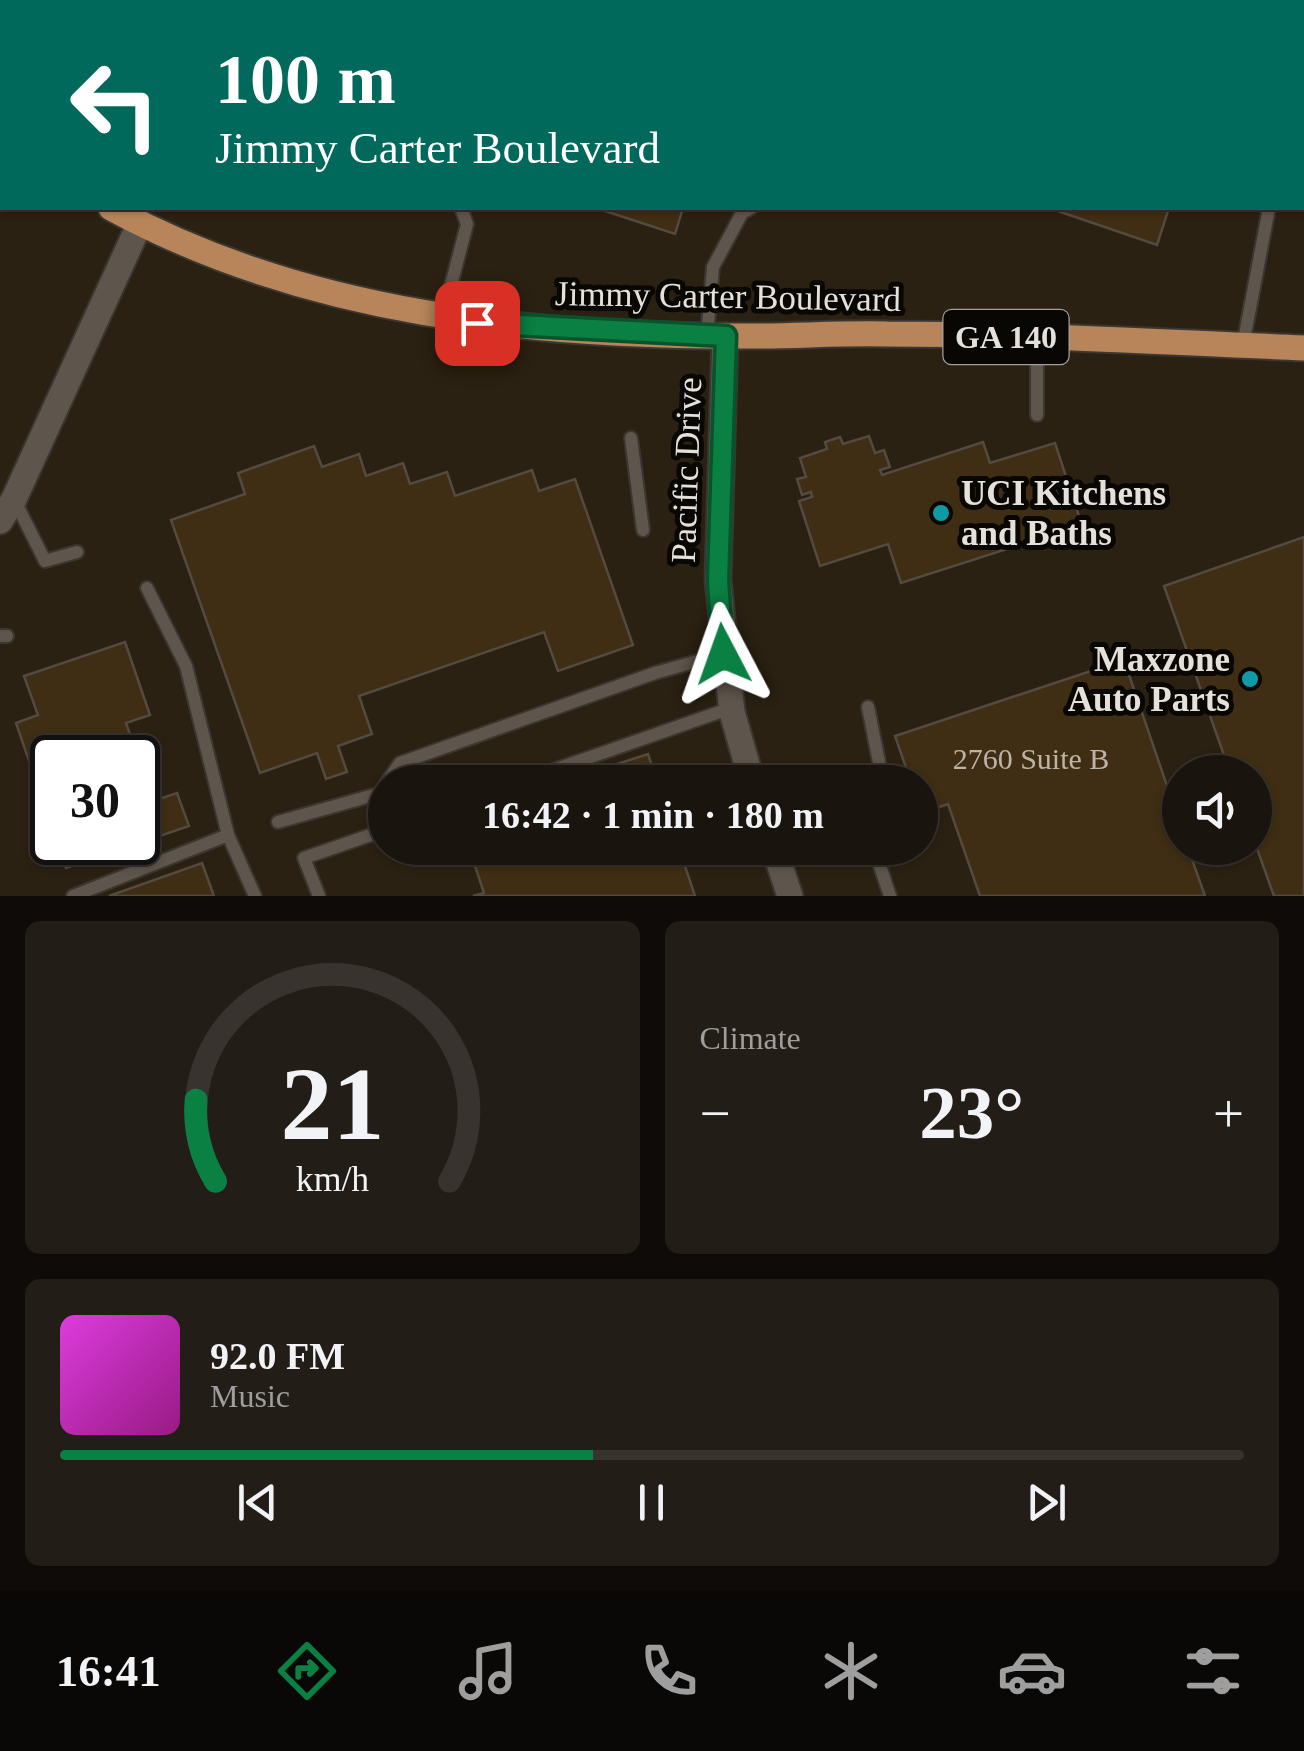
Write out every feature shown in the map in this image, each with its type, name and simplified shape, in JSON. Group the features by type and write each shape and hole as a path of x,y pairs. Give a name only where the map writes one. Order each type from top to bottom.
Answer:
{"main road":[{"name":"Jimmy Carter Boulevard","path":"143,215 196,250 326,293 477,323 716,336 888,334 1304,348"}],"street":[{"path":"0,521 14,499 143,215"},
{"name":"Pacific Drive","path":"716,336 718,580 723,654 731,708 747,765"},
{"path":"780,865 790,896"}],"lane":[{"path":"442,317 467,224 462,210"},
{"path":"716,336 713,267 742,213 747,210"},
{"path":"1243,345 1269,210"},
{"path":"1037,338 1037,415"},
{"path":"631,438 643,530"},
{"path":"14,499 45,560 77,552"},
{"path":"147,588 186,666 228,835 255,896"},
{"path":"398,765 656,673 723,654"},
{"path":"868,707 880,765"},
{"path":"568,765 731,708"},
{"path":"278,822 368,797"},
{"path":"72,896 228,835"},
{"path":"319,896 304,858 368,836"},
{"path":"880,865 890,896"}],"shaded area":[{"path":"0,210 1304,210 1304,896 0,896"}],"building":[{"path":"602,210 682,210 675,234"},
{"path":"1055,210 1168,210 1157,245"},
{"name":"UCI Kitchens and Baths","path":"869,436 875,453 884,450 890,467 880,470 882,475 983,442 990,463 1055,443 1082,525 901,583 888,544 820,566 799,501 812,497 811,492 802,495 797,479 806,477 800,458 827,449 825,442 840,437 843,444"},
{"path":"314,446 322,467 359,454 366,476 403,463 410,484 447,472 455,496 532,470 539,491 575,479 633,645 558,671 544,632 359,696 372,734 338,746 347,772 326,779 317,753 260,773 171,520 245,494 238,473"},
{"name":"Maxzone Auto Parts","path":"1304,537 1304,896 1274,896 1263,865 1272,865 1272,755 1224,755 1164,586"},
{"path":"125,642 150,715 126,723 130,735 30,735 30,764 16,723 38,715 24,676"},
{"path":"1124,660 1162,771 1162,865 1194,865 1205,896 980,896 948,804 938,807 938,765 905,765 895,736"},
{"path":"648,754 652,765 614,765"},
{"path":"177,793 189,826 160,836 160,799"},
{"path":"202,863 214,896 109,896"},
{"path":"475,865 685,865 695,896 473,896 484,893"}],"place":[{"name":"UCI Kitchens and Baths","path":"941,513"},
{"name":"Maxzone Auto Parts","path":"1250,679"}],"route":[{"path":"477,323 726,336 718,580 723,654"}]}
